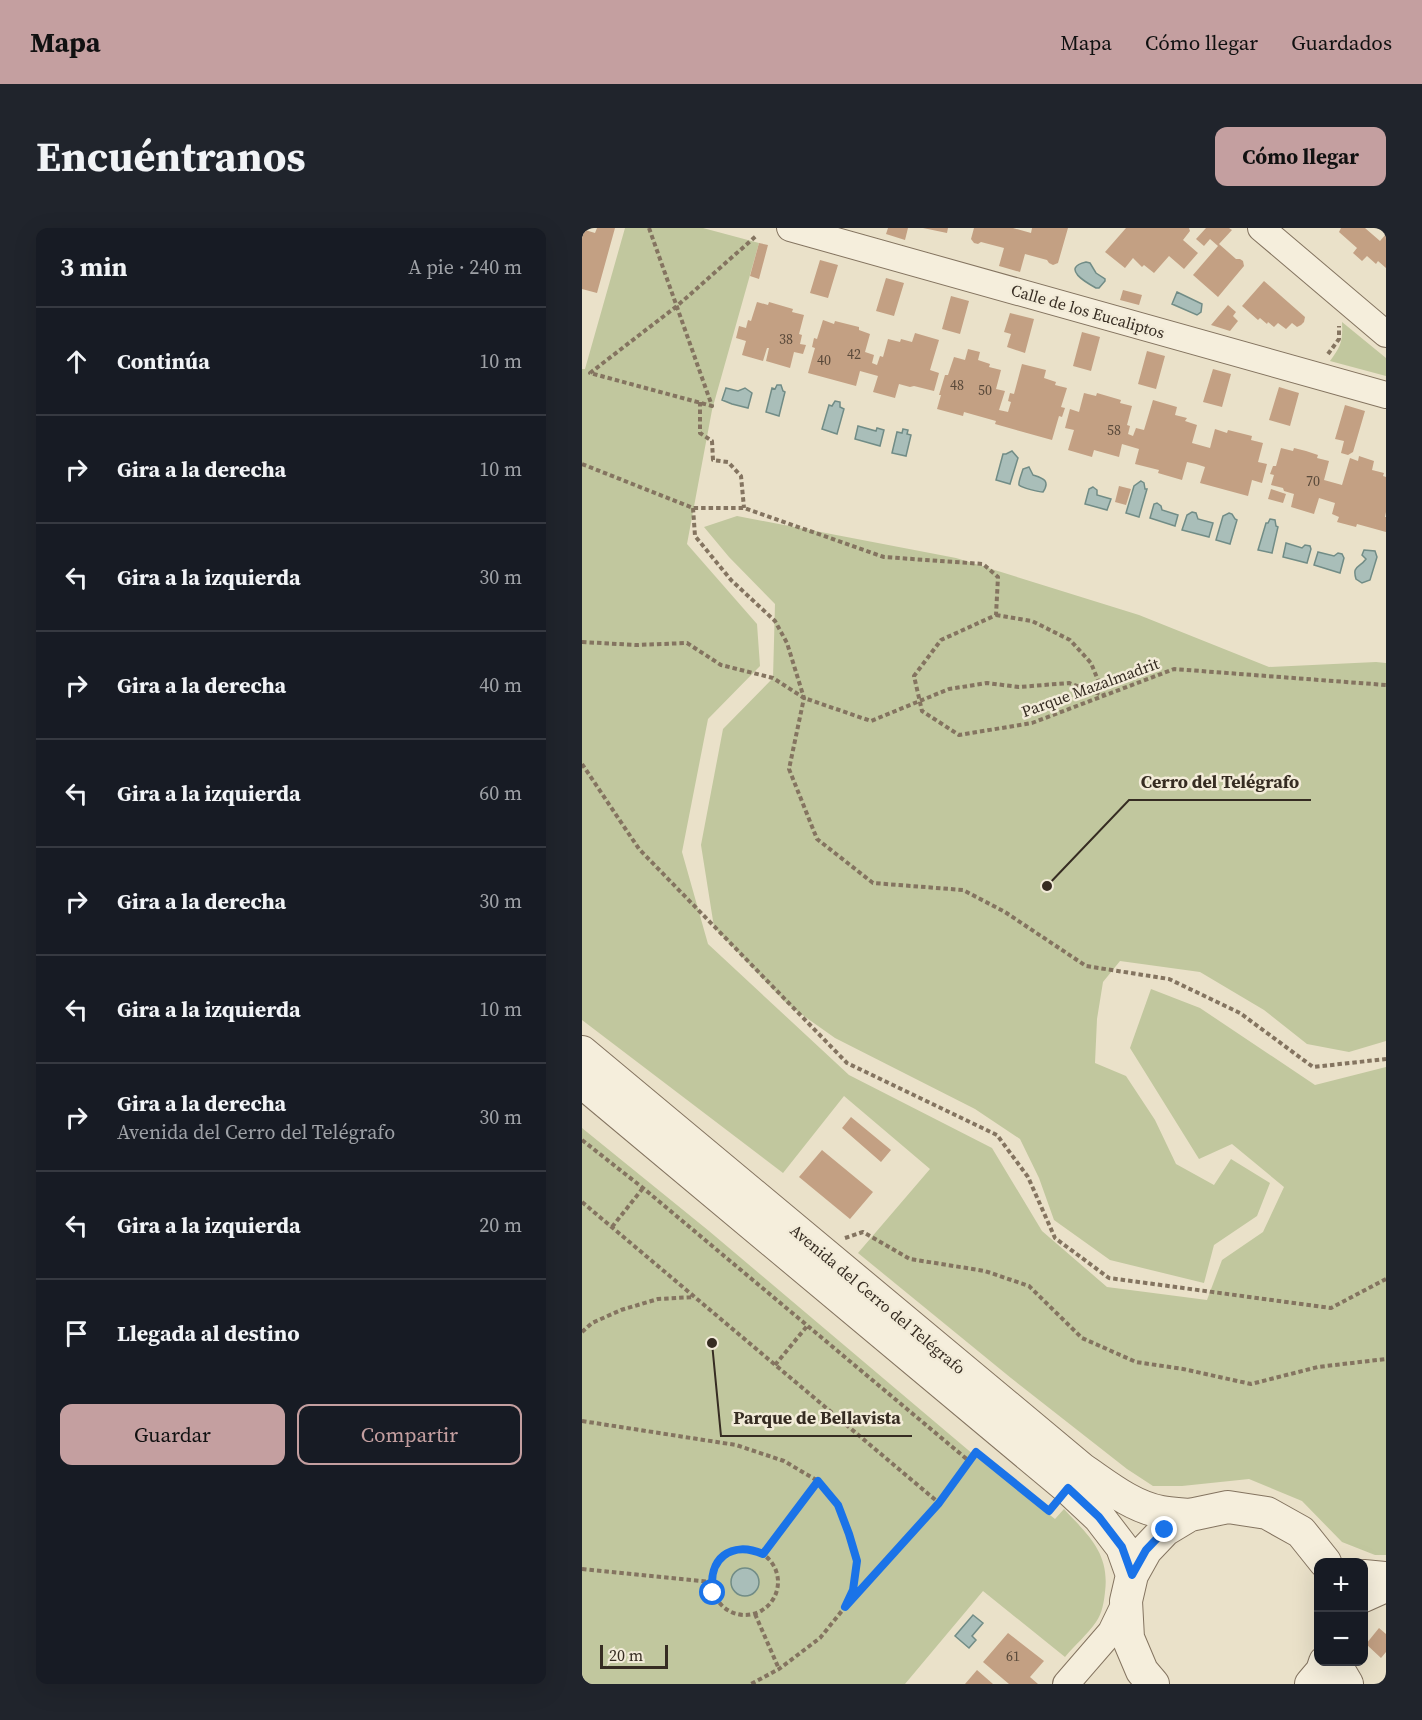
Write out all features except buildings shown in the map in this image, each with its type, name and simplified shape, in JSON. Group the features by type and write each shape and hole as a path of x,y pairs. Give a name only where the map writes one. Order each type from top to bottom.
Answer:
{"street":[{"name":"Calle de los Eucaliptos","path":"790,228 1386,395"},
{"path":"1261,228 1386,334"},
{"name":"Avenida del Cerro del Telégrafo","path":"582,1052 1082,1469 1121,1496 1144,1507 1160,1512 1190,1515"},
{"name":"Avenida del Cerro del Telégrafo","path":"582,1082 1068,1488 1099,1517 1122,1547 1129,1588 1128,1638 1142,1671 1153,1684"},
{"path":"1066,1684 1111,1632 1146,1550 1165,1530 1190,1515 1228,1507 1267,1513 1301,1532 1321,1558"},
{"path":"1368,1573 1386,1575"},
{"path":"1368,1597 1386,1589"},
{"path":"1311,1684 1324,1666"},
{"path":"1336,1666 1347,1684"}],"path":[{"path":"649,228 677,306 712,406 590,373 677,306 756,236"},
{"path":"1327,356 1339,339 1338,318"},
{"path":"700,402 700,433 712,441 713,460 728,462 741,476 744,508"},
{"path":"582,464 693,508 744,508 884,557 983,564 998,577 996,615"},
{"path":"693,508 695,536 731,580 775,621 787,643 804,698 789,769 817,839 873,883 963,890 1005,912 1086,966 1169,979 1240,1013 1313,1068 1386,1059"},
{"path":"920,702 914,676 941,640 996,615 1032,621 1071,639 1091,663 1104,696"},
{"path":"582,642 636,645 687,643 721,665 773,678 804,698 870,721 949,689 987,683 1019,687 1069,683 1104,696"},
{"name":"Parque Mazalmadrit","path":"920,702 922,711 959,735 1032,723 1174,669 1386,685"},
{"path":"582,764 639,849 847,1063 997,1135 1028,1177 1055,1238 1109,1278 1331,1308 1386,1279"},
{"path":"582,1140 643,1188 969,1461"},
{"path":"612,1227 643,1188"},
{"path":"582,1202 939,1503"},
{"path":"841,1239 863,1232 910,1259 985,1271 1029,1286 1082,1338 1136,1362 1183,1369 1251,1384 1317,1367 1386,1359"},
{"path":"582,1332 592,1323 658,1299 694,1297"},
{"path":"775,1365 808,1325"},
{"path":"582,1421 736,1445 784,1461 818,1481 838,1505 857,1561 853,1590 845,1607"},
{"path":"751,1684 779,1669 820,1638 939,1503 976,1452 1049,1511 1068,1488"},
{"path":"763,1554 818,1481"},
{"path":"740,1549 752,1549 763,1554 774,1565 777,1576 778,1587 774,1598 767,1607 755,1614 744,1615 727,1610 718,1602 711,1582 714,1569 720,1559 729,1552 740,1549"},
{"path":"582,1569 711,1582"},
{"path":"755,1614 779,1669"}],"green space":[{"path":"625,228 703,228 759,243 712,410 687,544 757,624 760,666 708,719 682,852 708,944 849,1075 992,1148 1042,1231 1107,1287 1207,1300 1222,1260 1263,1232 1284,1187 1232,1144 1199,1159 1130,1048 1151,989 1200,1008 1315,1085 1386,1067 1386,1555 1375,1555 1342,1542 1302,1501 1249,1479 1182,1486 1153,1486 1127,1469 1011,1378 858,1253 930,1169 844,1096 783,1173 582,1020 582,369 585,369"},
{"path":"1342,322 1386,358 1386,376 1330,361 1340,343"},
{"path":"737,516 956,558 1139,615 1269,667 1386,663 1386,1041 1349,1052 1307,1044 1264,1010 1200,972 1120,961 1103,982 1097,1019 1095,1063 1126,1076 1155,1120 1176,1164 1214,1185 1231,1159 1270,1183 1257,1216 1214,1245 1204,1283 1110,1260 1054,1220 1039,1178 1020,1139 975,1109 835,1038 787,1004 714,927 701,845 723,729 773,678 775,604 729,557 704,527"},
{"path":"582,1128 709,1231 974,1455 1055,1519 1064,1509 1081,1527 1101,1555 1106,1578 1105,1596 1098,1619 1065,1657 983,1591 905,1684 582,1684"}],"water":[{"path":"1086,262 1090,263 1096,273 1105,279 1099,288 1087,283 1075,272 1075,268"},
{"path":"1177,292 1202,304 1201,312 1197,315 1172,304"},
{"path":"777,385 781,385 785,392 779,416 766,412 772,388 775,389"},
{"path":"726,388 738,391 745,388 752,393 748,408 722,400"},
{"path":"835,401 840,402 840,407 844,409 837,434 822,429 829,405 832,406"},
{"path":"858,426 876,431 877,428 884,430 880,446 855,439"},
{"path":"903,429 908,430 907,434 911,435 906,456 892,453 897,432 902,433"},
{"path":"1012,451 1018,458 1010,484 996,480 1003,454"},
{"path":"1029,467 1033,475 1046,482 1043,492 1019,485 1023,469"},
{"path":"1141,481 1147,489 1139,517 1126,513 1134,486"},
{"path":"1093,487 1097,490 1097,495 1111,499 1107,510 1085,504 1089,489"},
{"path":"1157,503 1162,510 1178,515 1175,526 1150,518 1154,504"},
{"path":"1192,512 1196,513 1198,519 1213,523 1209,537 1182,530 1187,515"},
{"path":"1229,513 1237,520 1230,544 1216,540 1223,516"},
{"path":"1270,519 1275,520 1278,527 1272,553 1258,550 1266,523"},
{"path":"1286,543 1302,548 1305,545 1310,546 1307,563 1283,557"},
{"path":"1364,550 1375,551 1377,557 1370,580 1362,583 1356,579 1355,571 1366,559 1362,555"},
{"path":"1318,552 1334,556 1338,553 1342,554 1344,558 1340,573 1314,565"},
{"path":"745,1568 755,1572 759,1582 755,1592 745,1596 735,1592 731,1582 735,1572"},
{"path":"973,1615 983,1623 972,1636 976,1640 969,1648 955,1636"}],"place":[{"name":"Cerro del Telégrafo","path":"1047,886"},
{"name":"Parque de Bellavista","path":"712,1343"}],"route":[{"path":"713,1593 711,1582 714,1569 720,1559 729,1552 740,1549 752,1549 763,1554 818,1481 838,1505 857,1561 853,1590 845,1607 939,1503 976,1452 1049,1511 1068,1488 1099,1517 1122,1547 1132,1575 1146,1550 1165,1530"}]}
